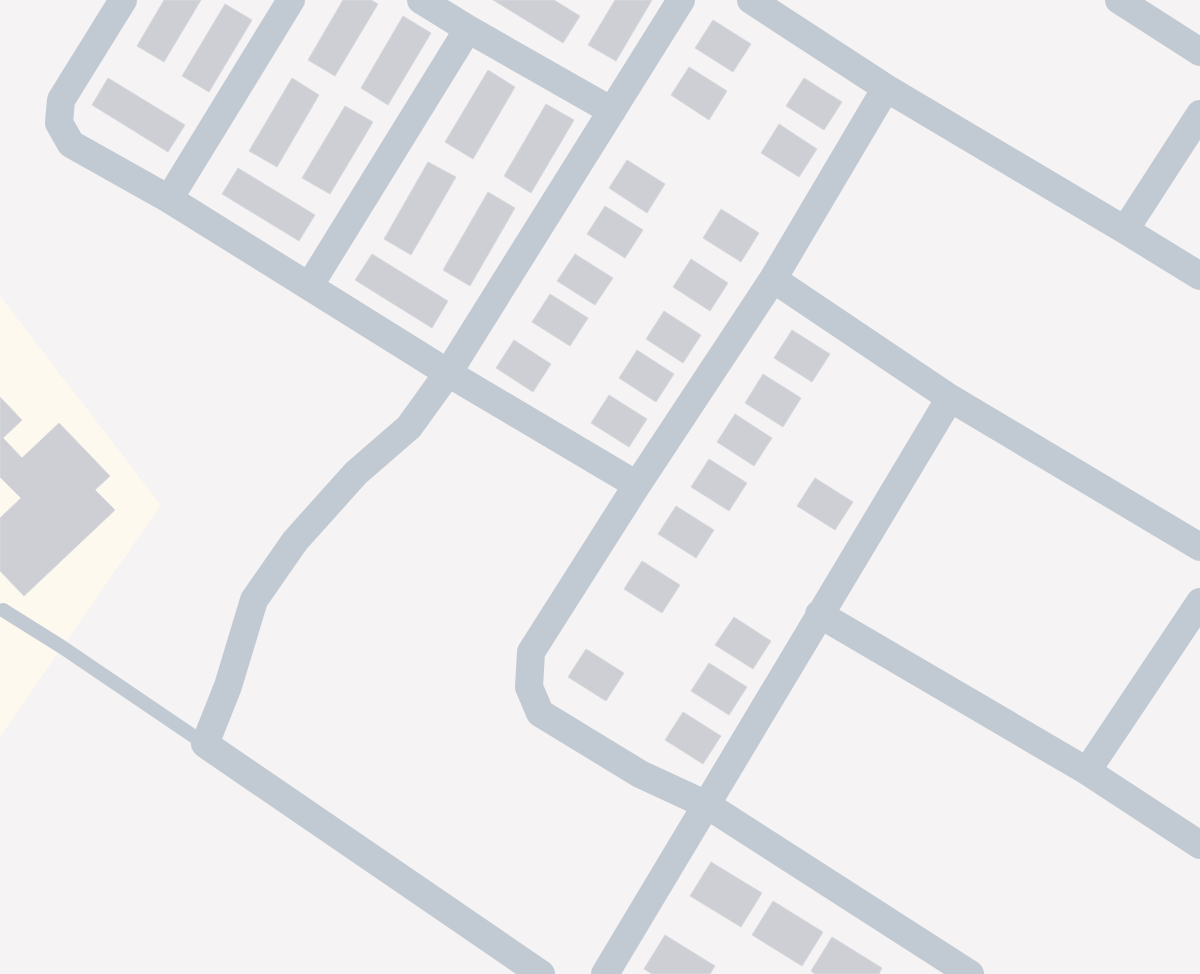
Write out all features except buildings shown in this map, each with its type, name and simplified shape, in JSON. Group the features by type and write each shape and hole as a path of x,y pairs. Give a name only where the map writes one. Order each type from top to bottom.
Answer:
{"street":[{"path":"123,0 60,100 59,123 71,144 169,199 310,285 448,373 637,485"},
{"path":"169,199 291,0"},
{"path":"421,0 612,111"},
{"path":"541,974 205,744 228,686 254,600 295,541 356,473 409,427 448,373 681,0"},
{"path":"751,0 886,88 1200,276"},
{"path":"1119,0 1200,52"},
{"path":"310,285 468,29"},
{"path":"886,88 773,279 637,485 531,652 530,687 540,713 640,774 706,805 970,974"},
{"path":"1125,230 1200,114"},
{"path":"773,279 950,398 1200,547"},
{"path":"605,974 950,398"},
{"path":"1087,771 1200,602"},
{"path":"819,614 1087,771 1200,845"}],"lane":[{"path":"1,610 62,648 205,744"}],"shaded area":[{"path":"0,296 161,505 0,737"}]}
